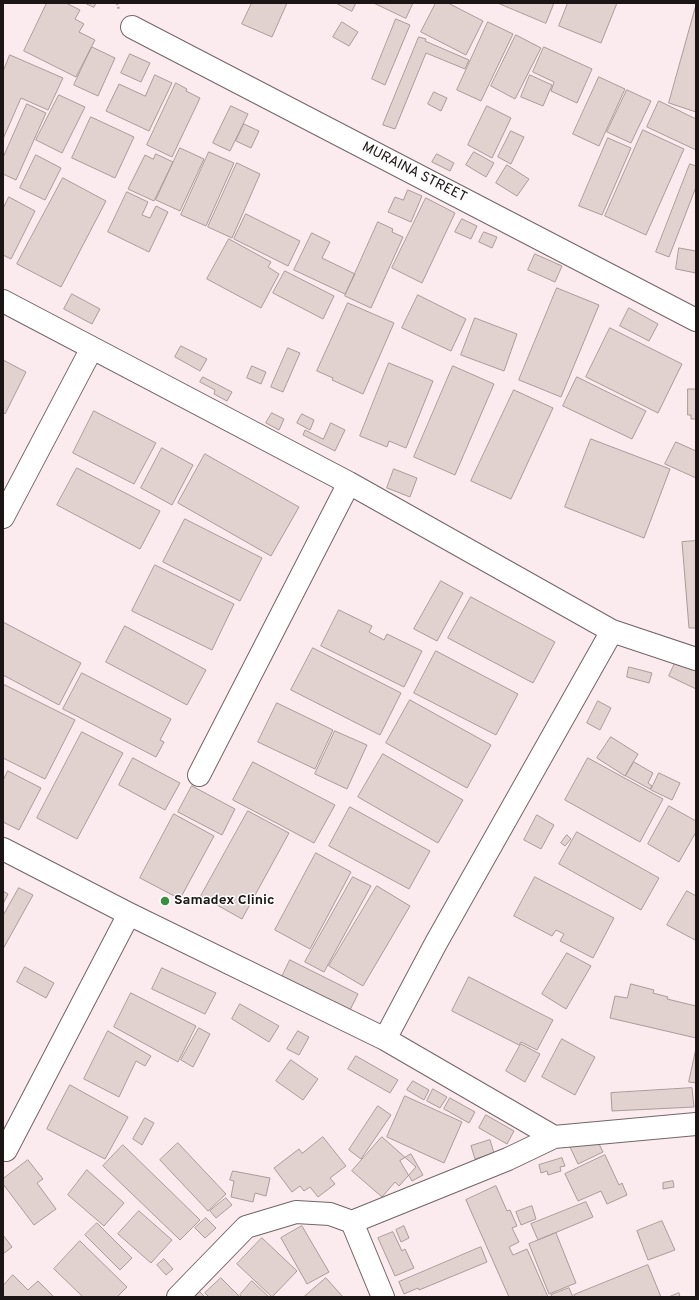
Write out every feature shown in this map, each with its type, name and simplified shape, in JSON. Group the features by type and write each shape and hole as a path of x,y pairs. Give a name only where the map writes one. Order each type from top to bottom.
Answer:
{"street":[{"name":"MURAINA STREET","path":"132,27 696,320"},
{"path":"3,301 349,483 612,631 696,659"},
{"path":"3,517 92,348"},
{"path":"198,775 349,483"},
{"path":"385,1039 436,943 612,631"},
{"path":"3,849 128,914 385,1039 554,1137"},
{"path":"6,1150 128,914"},
{"path":"178,1297 246,1227 296,1212 330,1214 352,1222 508,1159 554,1137 696,1124"},
{"path":"352,1222 382,1297"}],"building":[{"path":"47,3 66,3 80,10 75,19 84,24 79,32 95,40 76,77 24,51"},
{"path":"85,3 96,3 94,7"},
{"path":"252,3 287,3 272,37 242,24"},
{"path":"336,3 356,3 352,11"},
{"path":"374,3 413,3 406,18"},
{"path":"436,3 448,3 483,21 466,55 421,32"},
{"path":"498,3 554,3 546,23"},
{"path":"568,3 617,3 601,43 559,26"},
{"path":"696,5 696,112 669,103"},
{"path":"396,19 410,25 385,85 372,79"},
{"path":"342,22 358,32 349,46 333,37"},
{"path":"488,22 513,34 481,101 457,90"},
{"path":"516,35 541,48 515,99 491,86"},
{"path":"419,37 469,60 465,69 426,53 395,129 383,125"},
{"path":"92,47 115,58 98,96 74,85"},
{"path":"544,47 592,69 577,103 551,91 554,82 533,72"},
{"path":"130,54 150,63 141,82 121,73"},
{"path":"10,55 63,78 48,110 21,98 3,139 3,72"},
{"path":"155,75 172,83 149,131 106,111 119,84 145,96"},
{"path":"530,75 552,85 543,106 521,97"},
{"path":"599,77 625,89 599,146 573,134"},
{"path":"176,83 187,89 186,91 200,98 172,157 147,145"},
{"path":"627,90 651,101 631,143 607,132"},
{"path":"434,92 447,98 441,111 428,104"},
{"path":"59,95 85,107 62,153 36,140"},
{"path":"659,101 696,119 696,150 647,127"},
{"path":"27,104 46,113 16,180 3,174 3,158"},
{"path":"231,106 248,114 230,151 213,143"},
{"path":"487,106 511,118 492,158 468,145"},
{"path":"91,117 134,137 115,178 72,158"},
{"path":"244,124 259,131 251,148 236,141"},
{"path":"643,130 684,149 646,235 605,216"},
{"path":"511,131 524,137 511,164 498,157"},
{"path":"608,138 631,148 602,215 579,206"},
{"path":"180,148 204,159 180,211 156,200"},
{"path":"209,152 234,163 206,226 181,215"},
{"path":"474,152 494,163 486,177 466,165"},
{"path":"156,154 173,162 154,201 128,189 145,155 153,159"},
{"path":"437,154 454,163 450,171 432,162"},
{"path":"36,155 61,168 45,200 20,188"},
{"path":"237,163 260,174 232,238 208,227"},
{"path":"690,164 696,166 696,187 669,257 656,252"},
{"path":"507,165 529,179 517,196 496,183"},
{"path":"63,178 106,201 61,287 17,264"},
{"path":"408,190 422,196 411,222 388,212 395,197 403,200"},
{"path":"127,192 148,202 142,215 150,218 156,206 168,212 149,252 108,232"},
{"path":"9,197 35,211 11,259 3,255 3,209"},
{"path":"426,198 455,213 422,283 392,268"},
{"path":"246,214 300,241 288,266 234,239"},
{"path":"462,219 477,226 471,239 455,232"},
{"path":"378,222 393,229 392,232 403,237 371,308 345,296"},
{"path":"484,232 497,237 492,248 479,242"},
{"path":"312,233 330,242 322,258 355,274 345,294 294,270"},
{"path":"229,239 271,262 268,267 279,274 261,308 207,279"},
{"path":"679,248 696,251 696,273 676,269"},
{"path":"535,254 562,266 555,282 528,270"},
{"path":"285,271 334,296 323,319 273,293"},
{"path":"557,288 599,305 561,397 519,380"},
{"path":"72,294 100,309 92,324 64,309"},
{"path":"418,295 466,319 451,351 402,328"},
{"path":"348,303 394,323 363,394 332,380 333,378 317,371"},
{"path":"629,308 658,324 649,341 620,326"},
{"path":"475,318 517,334 504,371 461,355"},
{"path":"610,328 682,364 658,413 586,377"},
{"path":"181,346 207,359 200,371 175,357"},
{"path":"288,348 300,353 283,392 271,387"},
{"path":"3,360 26,372 5,414 3,412"},
{"path":"389,363 433,381 406,448 389,441 387,447 360,436"},
{"path":"252,366 266,372 261,384 247,378"},
{"path":"453,366 494,384 455,475 414,457"},
{"path":"203,377 232,392 227,401 214,394 215,390 200,382"},
{"path":"577,377 646,411 632,439 563,406"},
{"path":"688,389 696,389 696,419 691,419 691,415 688,415"},
{"path":"514,390 553,408 511,499 471,481"},
{"path":"94,411 156,443 134,484 73,453"},
{"path":"272,413 284,419 279,430 266,423"},
{"path":"302,414 314,420 310,430 297,423"},
{"path":"331,423 345,430 335,451 303,435 305,430 323,439"},
{"path":"591,439 670,469 644,538 565,507"},
{"path":"676,442 696,451 696,478 665,464"},
{"path":"162,448 193,465 172,505 141,488"},
{"path":"205,454 299,507 271,556 178,503"},
{"path":"77,468 160,511 140,549 57,505"},
{"path":"394,469 417,478 410,497 387,488"},
{"path":"185,519 262,558 240,601 163,562"},
{"path":"696,541 696,628 689,628 682,542"},
{"path":"155,565 234,604 212,650 132,611"},
{"path":"441,581 463,593 437,641 414,629"},
{"path":"471,597 555,642 533,683 448,638"},
{"path":"339,610 372,626 369,632 384,640 387,634 422,651 404,687 321,646"},
{"path":"3,622 81,663 59,705 3,675"},
{"path":"125,626 206,670 187,705 106,662"},
{"path":"313,648 401,693 380,735 291,690"},
{"path":"436,651 518,694 496,735 414,693"},
{"path":"677,659 696,668 696,689 669,676"},
{"path":"629,667 652,673 649,683 627,677"},
{"path":"82,673 171,719 160,740 164,742 156,757 63,709"},
{"path":"3,684 75,720 45,779 3,758"},
{"path":"410,700 491,745 467,788 386,743"},
{"path":"598,701 611,708 600,730 587,723"},
{"path":"277,703 333,730 315,769 258,742"},
{"path":"335,731 367,745 347,789 315,774"},
{"path":"82,732 123,753 77,839 37,818"},
{"path":"611,737 638,754 625,776 597,758"},
{"path":"383,754 463,800 438,843 358,797"},
{"path":"133,758 180,783 165,810 119,785"},
{"path":"588,758 663,799 640,842 565,800"},
{"path":"253,762 335,805 314,843 233,800"},
{"path":"634,762 653,773 648,783 652,786 650,789 626,776"},
{"path":"8,771 41,788 19,830 3,822 3,781"},
{"path":"659,773 680,783 672,800 651,790"},
{"path":"192,786 235,809 222,835 178,812"},
{"path":"669,806 696,821 696,832 679,862 648,844"},
{"path":"350,807 430,851 409,889 329,846"},
{"path":"248,811 289,833 242,919 201,896"},
{"path":"174,814 214,836 180,899 140,878"},
{"path":"537,815 554,825 541,849 524,840"},
{"path":"577,832 659,878 641,910 559,864"},
{"path":"567,835 571,839 565,846 561,843"},
{"path":"316,853 351,872 310,949 275,930"},
{"path":"353,877 371,886 324,972 305,962"},
{"path":"535,877 614,918 593,958 560,941 564,934 556,930 552,936 514,916"},
{"path":"377,886 410,906 363,986 329,966"},
{"path":"19,888 33,895 3,949 3,916"},
{"path":"3,891 8,894 3,904"},
{"path":"687,891 696,896 695,940 667,925"},
{"path":"567,953 591,966 566,1009 542,994"},
{"path":"290,960 358,994 349,1012 282,977"},
{"path":"25,967 54,983 46,998 17,982"},
{"path":"162,968 216,993 205,1014 152,989"},
{"path":"469,977 553,1020 537,1050 521,1042 519,1045 452,1011"},
{"path":"631,984 654,990 653,993 668,997 667,999 696,1006 696,1038 610,1018 615,996 627,998"},
{"path":"131,993 196,1026 178,1062 114,1027"},
{"path":"240,1004 279,1026 269,1042 232,1019"},
{"path":"199,1028 210,1034 193,1067 181,1060"},
{"path":"108,1031 151,1056 145,1066 136,1061 119,1097 84,1079"},
{"path":"298,1031 309,1037 299,1055 287,1049"},
{"path":"562,1039 595,1057 575,1095 542,1077"},
{"path":"521,1044 540,1054 525,1082 506,1071"},
{"path":"696,1049 696,1083 689,1082"},
{"path":"356,1056 398,1080 390,1093 348,1069"},
{"path":"291,1060 318,1079 303,1100 276,1081"},
{"path":"413,1081 429,1090 424,1100 407,1090"},
{"path":"70,1085 128,1117 105,1159 47,1129"},
{"path":"692,1088 694,1107 612,1111 611,1093"},
{"path":"433,1089 447,1097 440,1108 427,1101"},
{"path":"405,1096 462,1122 444,1163 387,1137"},
{"path":"450,1098 475,1112 469,1123 444,1109"},
{"path":"378,1106 391,1115 361,1159 349,1150"},
{"path":"486,1115 514,1131 507,1144 479,1128"},
{"path":"145,1118 154,1123 142,1145 133,1139"},
{"path":"323,1137 346,1166 330,1178 335,1184 318,1197 310,1187 304,1191 300,1186 292,1192 274,1168 299,1149 302,1153"},
{"path":"382,1137 416,1167 399,1186 395,1182 382,1197 352,1171"},
{"path":"588,1138 597,1140 603,1152 578,1164 570,1147"},
{"path":"490,1140 494,1153 475,1159 471,1146"},
{"path":"178,1143 226,1194 208,1211 160,1160"},
{"path":"123,1145 200,1220 180,1240 103,1166"},
{"path":"411,1154 423,1175 412,1181 400,1161"},
{"path":"605,1155 619,1185 622,1183 627,1195 607,1204 601,1191 578,1201 565,1174"},
{"path":"562,1158 565,1166 560,1167 561,1171 548,1175 547,1171 541,1173 539,1165"},
{"path":"28,1160 43,1179 37,1183 56,1209 34,1225 3,1184 3,1179"},
{"path":"87,1170 124,1203 104,1226 68,1195"},
{"path":"233,1171 270,1178 266,1196 255,1193 253,1202 231,1197 234,1181 230,1180"},
{"path":"673,1181 674,1187 663,1189 663,1183"},
{"path":"496,1186 507,1211 510,1210 517,1226 512,1228 519,1242 509,1247 513,1255 527,1249 548,1297 509,1297 466,1200"},
{"path":"226,1198 232,1205 216,1218 210,1211"},
{"path":"586,1202 593,1217 538,1240 531,1224"},
{"path":"532,1206 536,1219 521,1225 516,1212"},
{"path":"139,1211 172,1240 151,1263 118,1234"},
{"path":"206,1218 216,1228 205,1238 195,1228"},
{"path":"662,1221 675,1250 648,1260 637,1231"},
{"path":"97,1223 132,1258 120,1270 85,1235"},
{"path":"302,1226 329,1272 307,1284 281,1238"},
{"path":"404,1226 409,1238 401,1242 396,1230"},
{"path":"393,1232 402,1251 405,1249 414,1268 395,1276 378,1238"},
{"path":"556,1233 576,1283 549,1294 529,1244"},
{"path":"3,1235 12,1247 3,1254"},
{"path":"262,1238 297,1271 272,1297 237,1264"},
{"path":"80,1241 127,1287 117,1297 83,1297 54,1269"},
{"path":"481,1247 487,1262 419,1290 418,1288 404,1294 399,1282"},
{"path":"164,1259 173,1269 166,1275 157,1265"},
{"path":"648,1265 661,1297 575,1297 574,1295"},
{"path":"13,1275 28,1290 38,1281 54,1297 3,1297 3,1286"},
{"path":"221,1278 240,1297 209,1297 205,1293"},
{"path":"326,1278 343,1297 304,1297"},
{"path":"252,1281 269,1297 242,1297 240,1295"},
{"path":"569,1288 573,1297 552,1297 551,1295"},
{"path":"199,1291 205,1297 192,1297"},
{"path":"679,1293 680,1297 669,1297"}],"place":[{"name":"Samadex Clinic","path":"165,901"}]}
